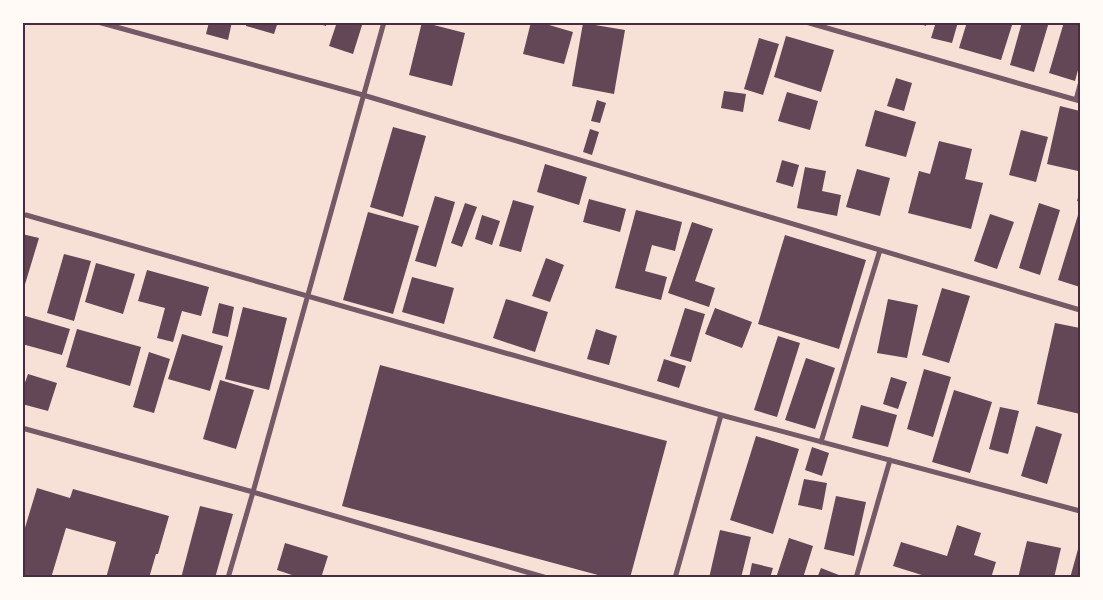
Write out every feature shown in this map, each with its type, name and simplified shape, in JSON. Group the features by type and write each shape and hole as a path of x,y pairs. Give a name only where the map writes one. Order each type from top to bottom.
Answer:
{"street":[{"path":"98,22 363,95 1080,310"},
{"path":"228,578 384,22"},
{"path":"806,22 1078,101 1080,85"},
{"path":"26,215 721,415 1080,511"},
{"path":"821,442 880,250"},
{"path":"676,578 721,415"},
{"path":"22,428 253,492 547,578"},
{"path":"856,578 890,460"}],"building":[{"path":"209,22 232,22 228,40 206,34"},
{"path":"247,22 278,22 274,34 246,26"},
{"path":"312,22 327,22 326,26"},
{"path":"337,22 363,22 353,54 329,46"},
{"path":"422,22 465,33 452,86 409,75"},
{"path":"531,22 539,22 573,32 564,64 523,54"},
{"path":"915,22 927,22 926,26"},
{"path":"936,22 958,22 952,43 931,38"},
{"path":"967,22 1013,22 1001,60 959,48"},
{"path":"1022,22 1049,22 1034,72 1010,65"},
{"path":"1064,22 1080,22 1080,63 1075,81 1049,73"},
{"path":"583,23 625,30 614,94 572,86"},
{"path":"786,36 834,50 821,92 774,77"},
{"path":"759,38 779,44 763,95 744,89"},
{"path":"896,78 912,83 904,111 887,106"},
{"path":"724,91 746,94 743,112 721,108"},
{"path":"787,92 818,101 810,130 778,121"},
{"path":"597,100 606,103 600,123 591,121"},
{"path":"1060,106 1080,111 1080,160 1078,171 1047,164"},
{"path":"875,110 916,122 906,157 865,146"},
{"path":"393,127 426,136 403,217 370,207"},
{"path":"590,129 599,132 592,155 583,152"},
{"path":"1021,130 1048,137 1036,182 1009,175"},
{"path":"939,141 972,149 965,179 983,183 971,229 908,213 919,171 930,174"},
{"path":"782,160 799,165 793,187 776,182"},
{"path":"545,164 587,177 579,205 537,192"},
{"path":"805,167 826,171 822,191 841,195 837,216 797,208"},
{"path":"857,169 890,178 880,216 846,207"},
{"path":"1080,191 1080,202 1077,201"},
{"path":"435,196 455,202 436,267 415,261"},
{"path":"589,199 626,209 620,232 583,222"},
{"path":"513,200 534,206 521,252 499,246"},
{"path":"465,203 477,207 462,247 451,243"},
{"path":"1039,203 1060,210 1040,275 1019,268"},
{"path":"636,210 682,222 675,251 652,245 645,271 667,277 661,300 615,288"},
{"path":"368,212 419,226 393,314 343,300"},
{"path":"990,214 1014,222 997,269 974,261"},
{"path":"482,215 500,221 492,245 475,239"},
{"path":"1078,215 1080,215 1080,287 1058,280"},
{"path":"692,222 713,229 695,281 715,288 709,307 668,293"},
{"path":"22,234 39,238 23,291 22,291"},
{"path":"785,235 866,260 839,349 758,324"},
{"path":"64,254 91,261 74,321 47,313"},
{"path":"546,258 564,265 550,302 532,296"},
{"path":"96,263 135,274 123,314 85,302"},
{"path":"147,270 209,287 201,316 182,311 173,342 157,338 165,308 138,301"},
{"path":"412,277 454,288 444,324 402,312"},
{"path":"942,288 970,296 949,363 922,355"},
{"path":"506,299 548,312 535,352 493,338"},
{"path":"888,299 918,305 907,358 877,353"},
{"path":"219,303 234,307 228,337 212,333"},
{"path":"243,307 287,318 269,390 225,379"},
{"path":"685,308 705,314 691,362 670,356"},
{"path":"715,308 752,322 742,348 705,334"},
{"path":"22,315 70,329 62,355 22,344"},
{"path":"1055,323 1080,328 1080,414 1037,404"},
{"path":"77,329 141,347 130,386 66,367"},
{"path":"596,329 617,336 609,365 587,359"},
{"path":"182,334 223,346 210,391 168,379"},
{"path":"778,336 800,343 777,417 754,410"},
{"path":"149,352 170,359 154,413 133,407"},
{"path":"806,358 835,368 815,429 785,420"},
{"path":"664,359 686,366 679,388 657,381"},
{"path":"380,365 667,441 630,578 609,578 342,506"},
{"path":"924,369 951,377 933,437 907,429"},
{"path":"28,374 57,383 48,411 22,404 22,391"},
{"path":"891,377 907,382 898,409 883,404"},
{"path":"220,380 254,390 236,449 203,439"},
{"path":"954,390 992,402 970,473 932,462"},
{"path":"861,405 897,415 888,447 852,438"},
{"path":"1000,407 1019,411 1008,454 989,449"},
{"path":"1036,426 1062,434 1047,484 1021,476"},
{"path":"756,436 799,449 773,534 730,520"},
{"path":"812,447 829,453 822,476 805,470"},
{"path":"804,479 827,483 822,510 798,505"},
{"path":"37,488 70,498 73,489 169,516 149,578 106,578 116,542 66,528 51,578 22,578 22,530 24,531"},
{"path":"836,496 866,502 854,556 824,549"},
{"path":"200,506 233,514 215,578 181,578"},
{"path":"957,525 981,533 974,555 996,562 991,578 924,578 925,576 893,566 901,542 947,556"},
{"path":"720,530 751,537 741,578 709,578"},
{"path":"789,538 813,546 803,578 776,578"},
{"path":"1027,541 1061,548 1054,578 1018,578"},
{"path":"1080,542 1080,578 1070,578"},
{"path":"285,543 328,556 321,578 301,578 277,570"},
{"path":"752,563 773,568 770,578 749,578"},
{"path":"821,568 844,577 844,578 817,578"}]}
